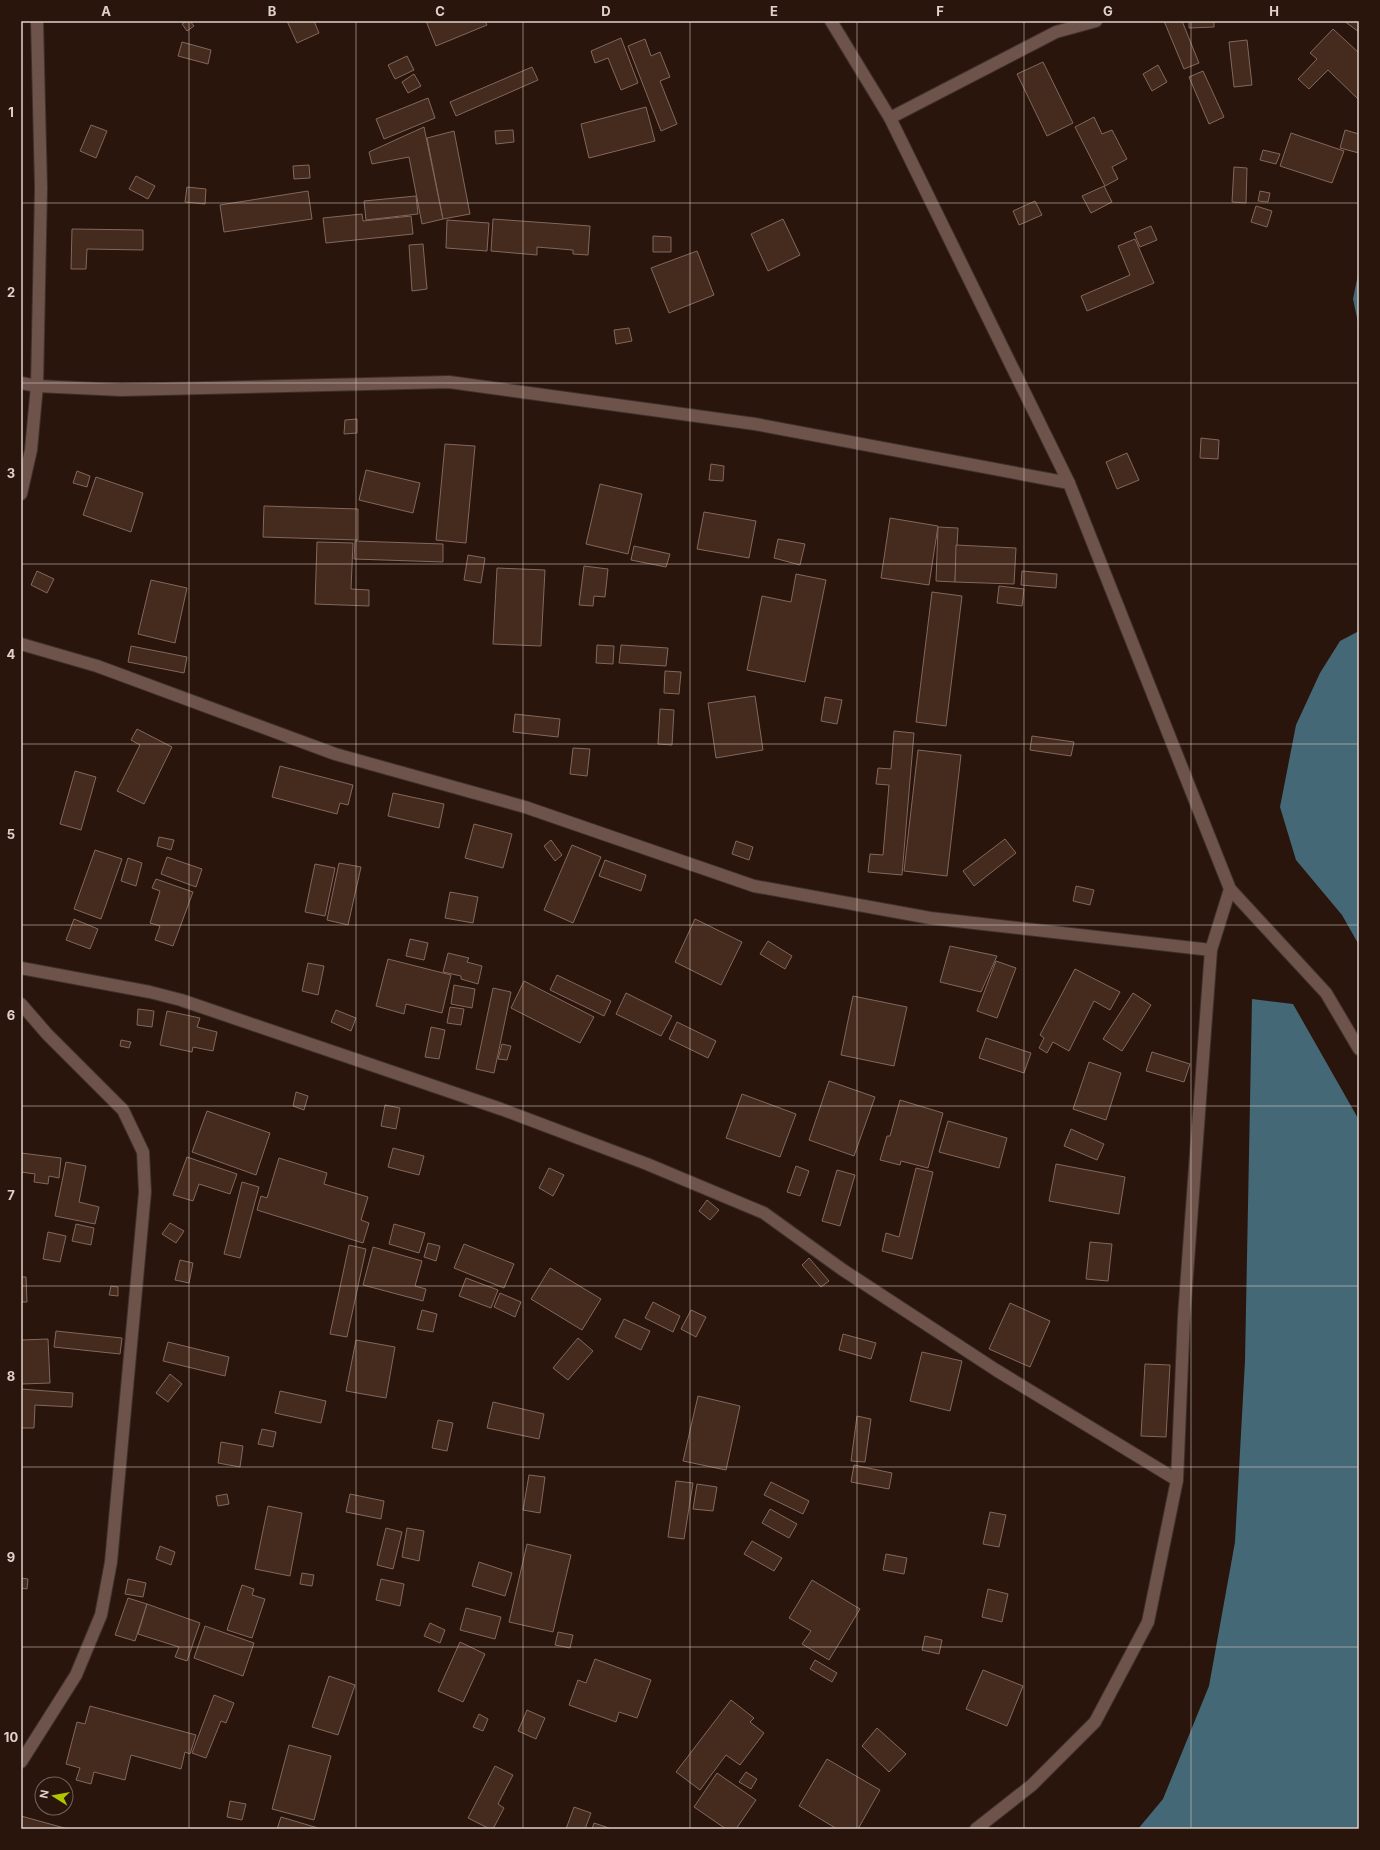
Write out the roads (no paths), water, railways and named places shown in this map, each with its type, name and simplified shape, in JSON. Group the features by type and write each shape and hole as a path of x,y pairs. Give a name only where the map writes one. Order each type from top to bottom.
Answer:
{"street":[{"path":"21,494 31,450 37,386 40,188 38,21"},
{"path":"831,21 890,118 1069,482 1230,889 1326,993 1359,1049"},
{"path":"890,118 1056,32 1096,21"},
{"path":"21,383 37,386 121,390 449,382 754,424 1069,482"},
{"path":"21,644 97,666 335,754 526,807 754,886 930,918 1211,950"},
{"path":"976,1829 1032,1785 1095,1722 1148,1622 1177,1480 1184,1316 1211,950 1230,889"},
{"path":"21,968 150,992 181,1000 501,1109 647,1164 764,1213 843,1270 996,1370 1177,1480"},
{"path":"21,1004 47,1034 123,1110 143,1152 145,1192 111,1562 101,1614 76,1675 21,1762"}],"water":[{"path":"1359,270 1359,327 1353,299"},
{"path":"1359,631 1359,945 1342,915 1296,860 1280,807 1296,725 1320,673 1340,641"},
{"path":"1252,999 1293,1004 1359,1120 1359,1829 1138,1829 1163,1799 1209,1686 1235,1542 1245,1361"}]}
